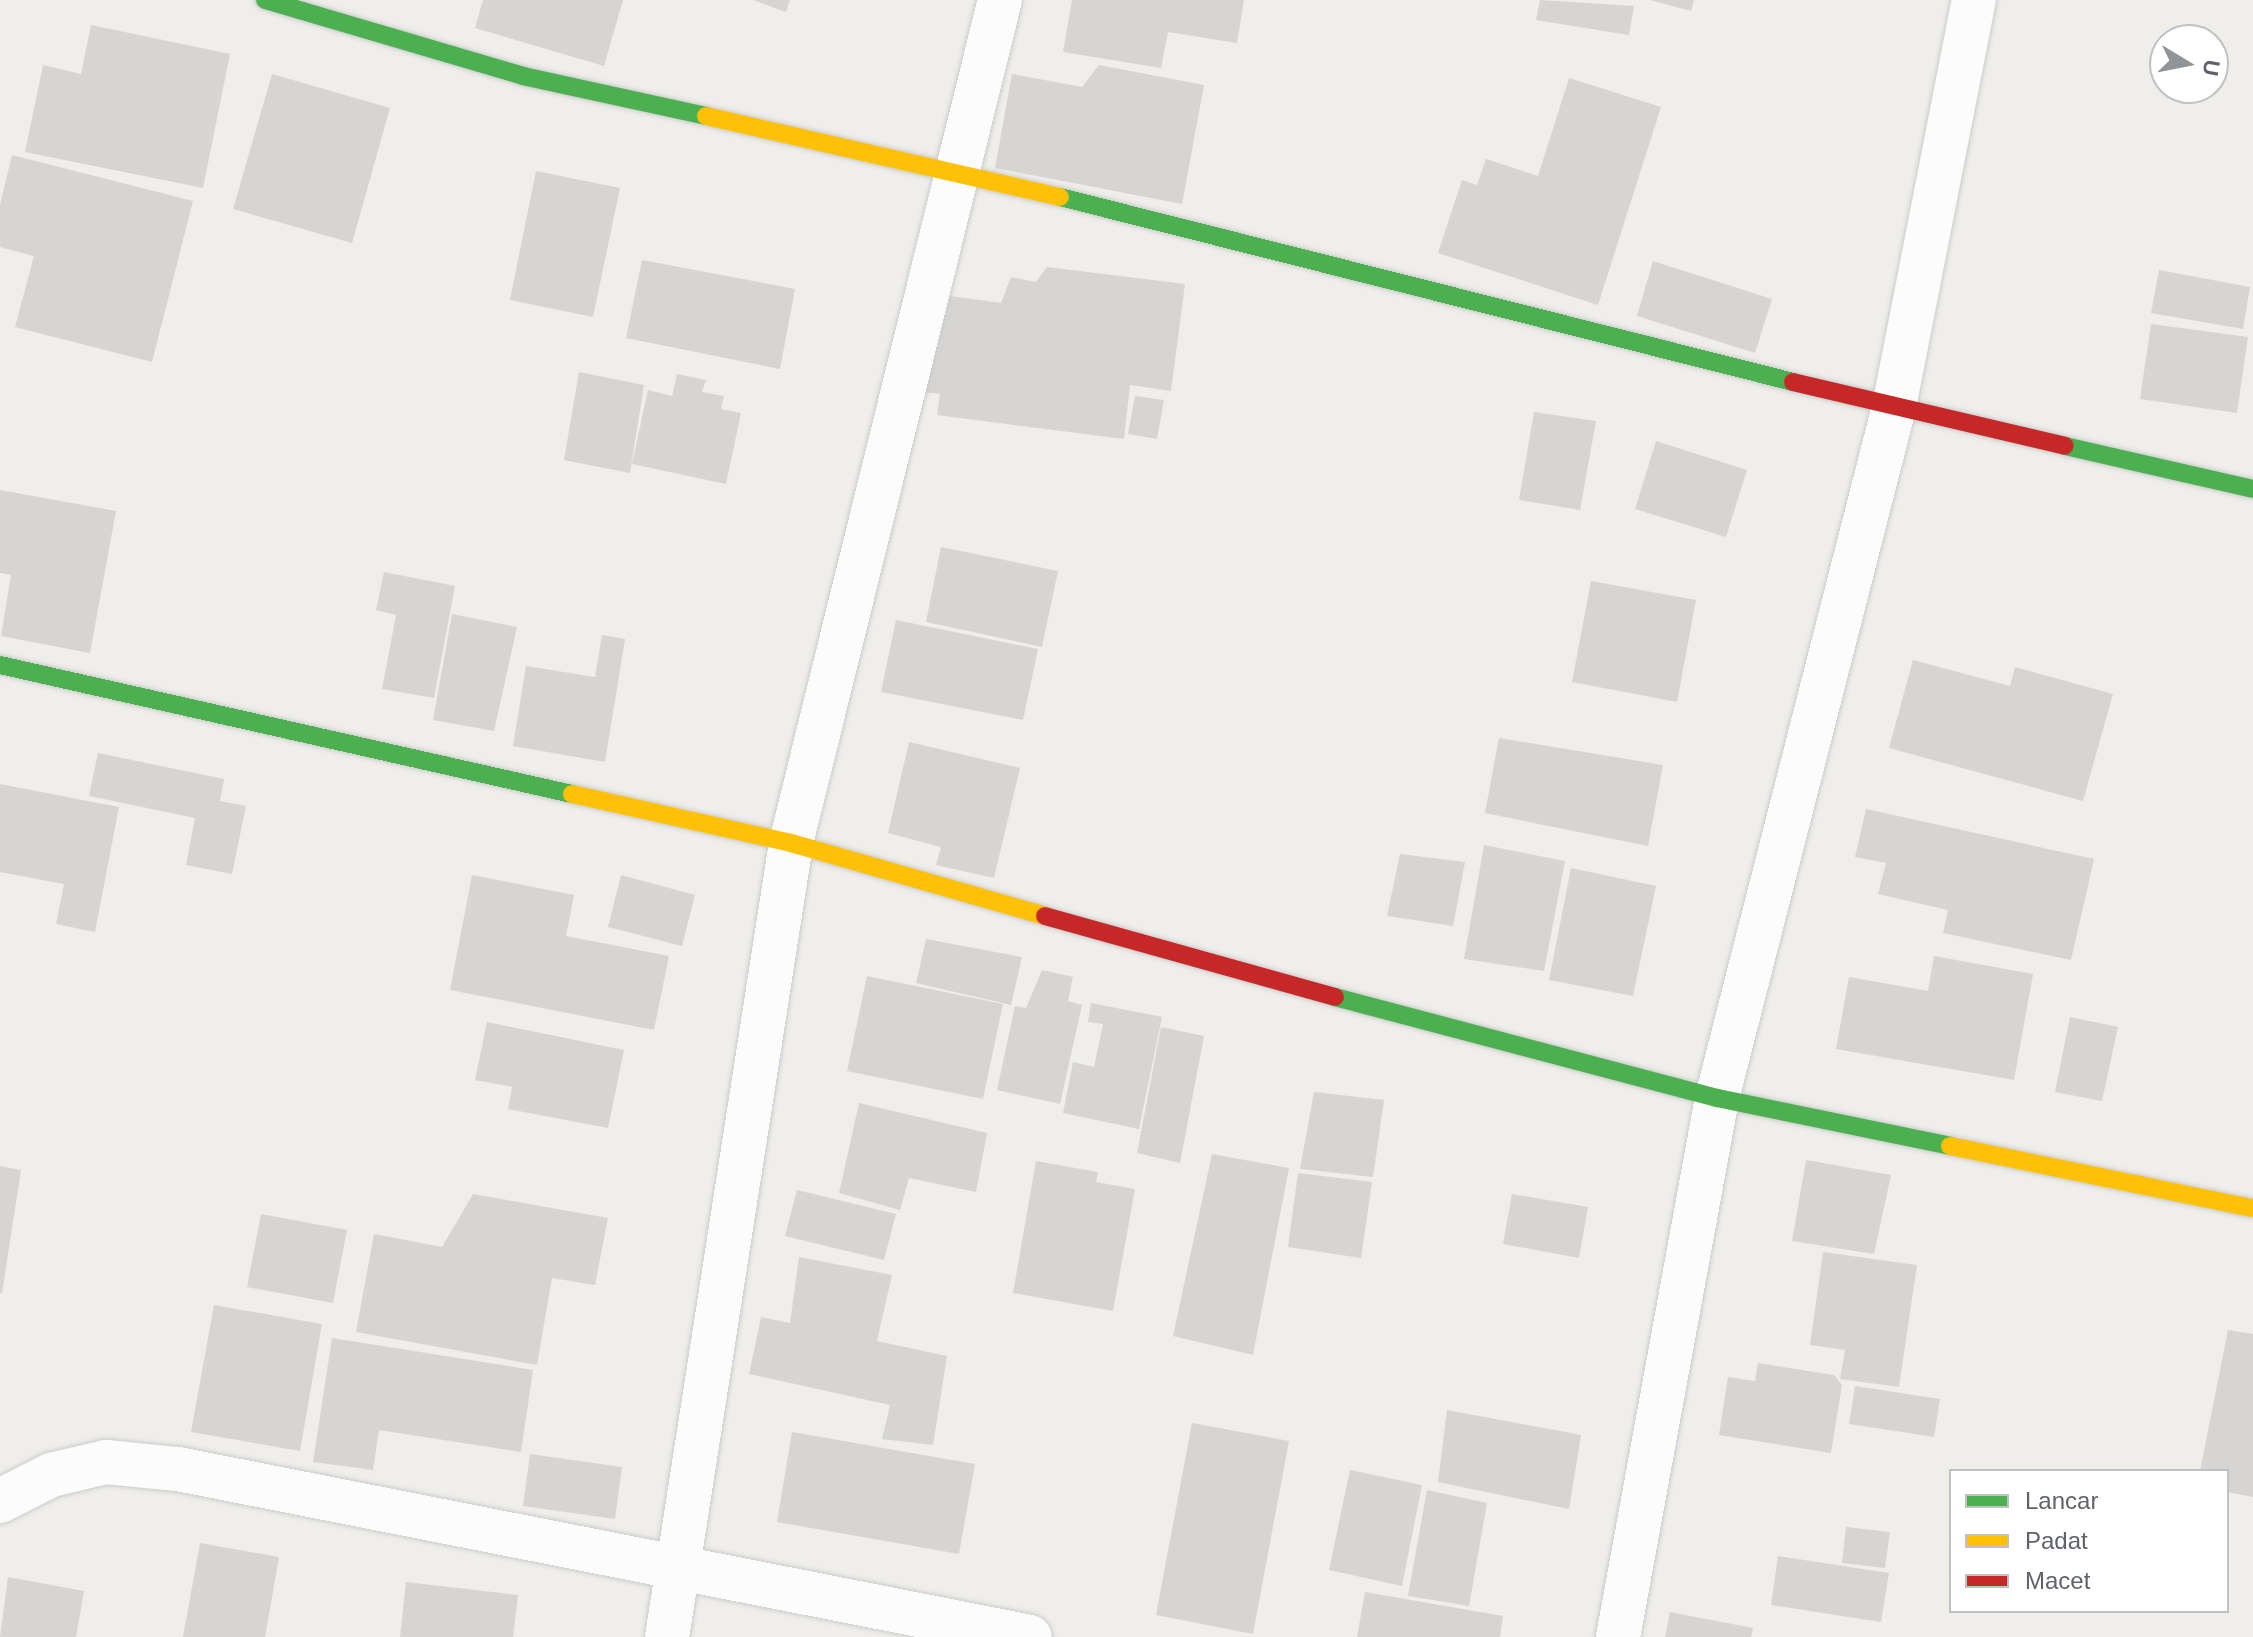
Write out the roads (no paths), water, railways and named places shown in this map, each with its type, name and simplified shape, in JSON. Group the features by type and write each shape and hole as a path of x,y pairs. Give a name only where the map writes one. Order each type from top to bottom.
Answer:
{"street":[{"path":"265,0 523,76 960,172 1894,407 2253,489"},
{"path":"667,1637 791,843 960,172 1000,0"},
{"path":"1618,1637 1717,1098 1894,407 1974,0"},
{"path":"0,665 791,843 1209,964 1717,1098 2253,1208"},
{"path":"0,1501 51,1475 106,1462 178,1469 1030,1637"}]}
